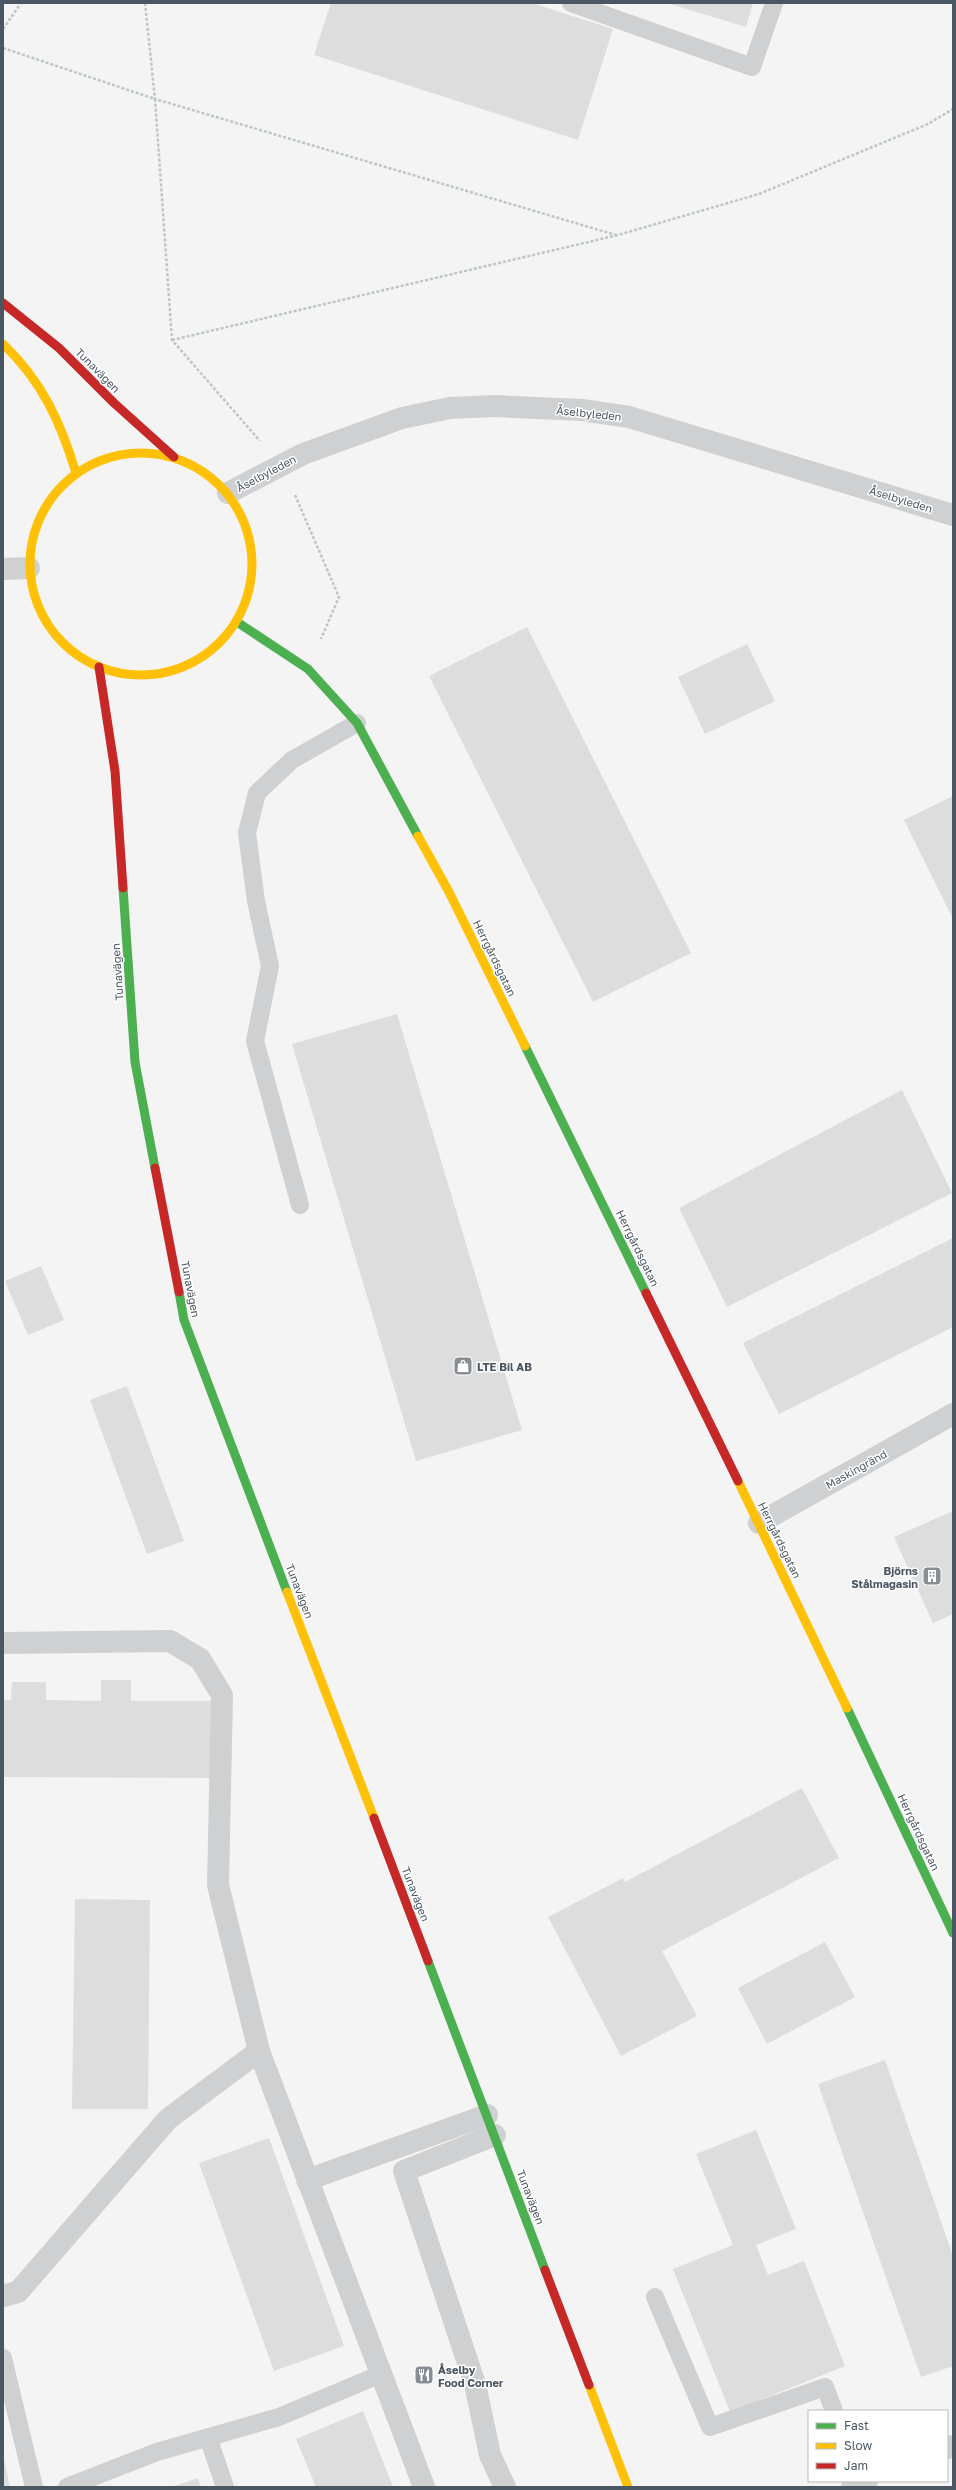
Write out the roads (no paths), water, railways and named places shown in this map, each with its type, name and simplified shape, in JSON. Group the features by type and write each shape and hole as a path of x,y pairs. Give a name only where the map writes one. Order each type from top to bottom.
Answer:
{"street":[{"name":"Tunavägen","path":"3,303 59,348 114,403 174,457"},
{"path":"3,344 27,368 48,397 66,440 76,473"},
{"name":"Åselbyleden","path":"228,493 303,454 402,418 450,408 494,406 582,410 629,417 953,515"},
{"path":"142,452 174,457 204,471 228,493 245,523 253,556 250,590 237,622 217,646 191,664 161,674 130,675 99,667 71,652 49,628 35,599 29,568 34,531 50,499 76,473 109,457 142,452"},
{"path":"3,568 29,568"},
{"name":"Herrgårdsgatan","path":"237,622 308,669 357,723 449,892 759,1523 953,1933"},
{"name":"Tunavägen","path":"99,667 116,771 135,1062 184,1320 488,2115 628,2487"},
{"name":"Maskingränd","path":"759,1523 953,1414"},
{"path":"3,1643 170,1641 200,1659 222,1695 218,1885 259,2051 424,2487"},
{"path":"3,2296 18,2292 168,2119 259,2051"},
{"path":"307,2180 488,2115"},
{"path":"495,2135 404,2170 475,2384 490,2455 505,2487"}],"lane":[{"path":"571,3 752,66 774,3"},
{"path":"300,1205 255,1041 270,966 256,901 247,833 257,794 292,760 357,723"},
{"path":"655,2296 710,2427 825,2387 834,2410"},
{"path":"3,2358 34,2487"},
{"path":"67,2487 157,2452 278,2417 381,2374"},
{"path":"208,2438 225,2487"}],"place":[{"name":"LTE Bil AB","path":"463,1366"},
{"name":"Björns Stålmagasin","path":"932,1576"},
{"name":"Åselby Food Corner","path":"424,2375"}]}
